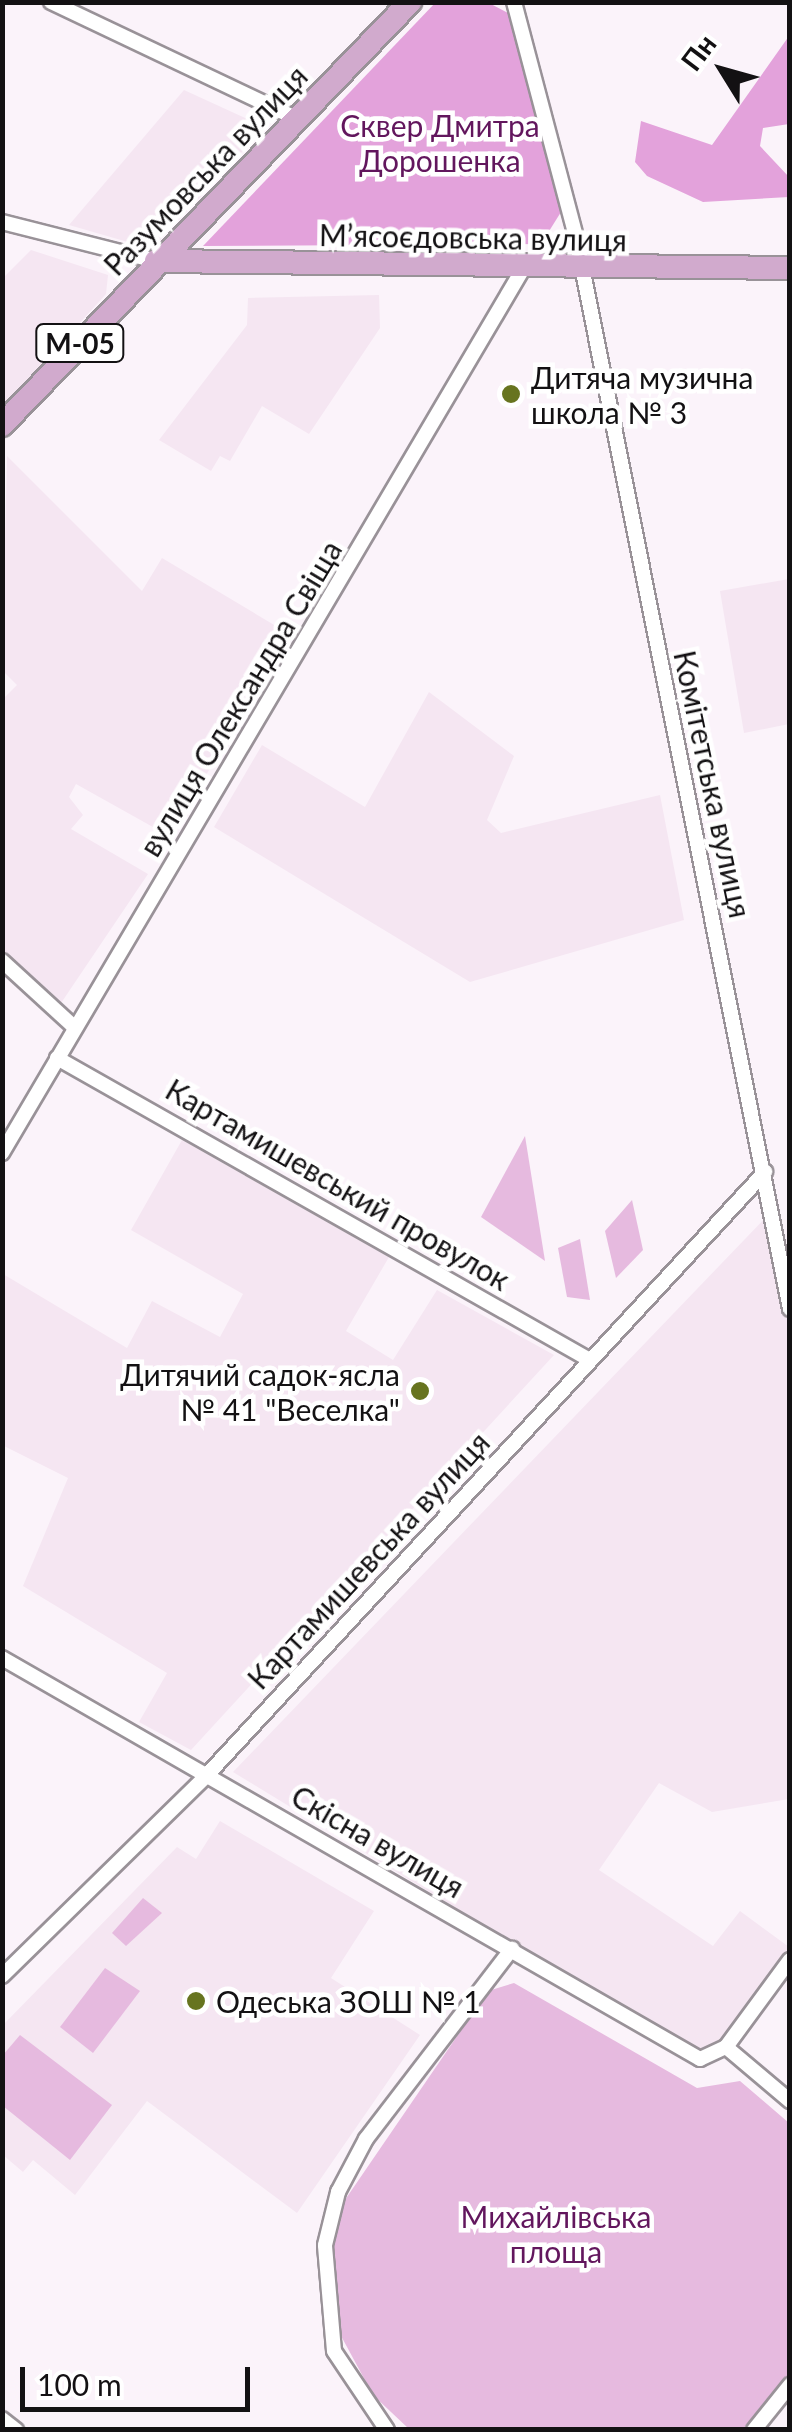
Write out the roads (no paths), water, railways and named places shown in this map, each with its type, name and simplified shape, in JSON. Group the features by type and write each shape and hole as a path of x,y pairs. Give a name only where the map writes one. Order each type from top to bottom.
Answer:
{"main road":[{"name":"Разумовська вулиця","path":"2,425 410,2"},
{"name":"Мʼясоєдовська вулиця","path":"156,262 583,270 790,268"}],"street":[{"path":"51,2 297,118"},
{"path":"514,2 583,270"},
{"path":"2,222 156,262"},
{"name":"вулиця Олександра Свіща","path":"2,1153 523,269"},
{"name":"Комітетська вулиця","path":"583,270 787,1277 790,1309"},
{"path":"2,961 74,1027"},
{"name":"Картамишевський провулок","path":"57,1058 590,1360"},
{"name":"Картамишевська вулиця","path":"2,1976 206,1775 764,1172"},
{"name":"Cкісна вулиця","path":"2,1658 700,2059 726,2046"},
{"path":"387,2430 334,2351 325,2245 338,2192 366,2138 512,1949"},
{"path":"790,1960 726,2046 790,2102"},
{"path":"754,2430 790,2384"},
{"path":"775,2406 790,2416"},
{"path":"2,2419 16,2430"}],"place":[{"name":"Дитяча музична школа № 3","path":"511,394"},
{"name":"Дитячий садок-ясла № 41 \"Веселка\"","path":"420,1391"},
{"name":"Одеська ЗОШ № 1","path":"196,2001"}],"park label":[{"name":"Сквер Дмитра Дорошенка","path":"440,142"},
{"name":"Михайлівська площа","path":"556,2233"}]}
